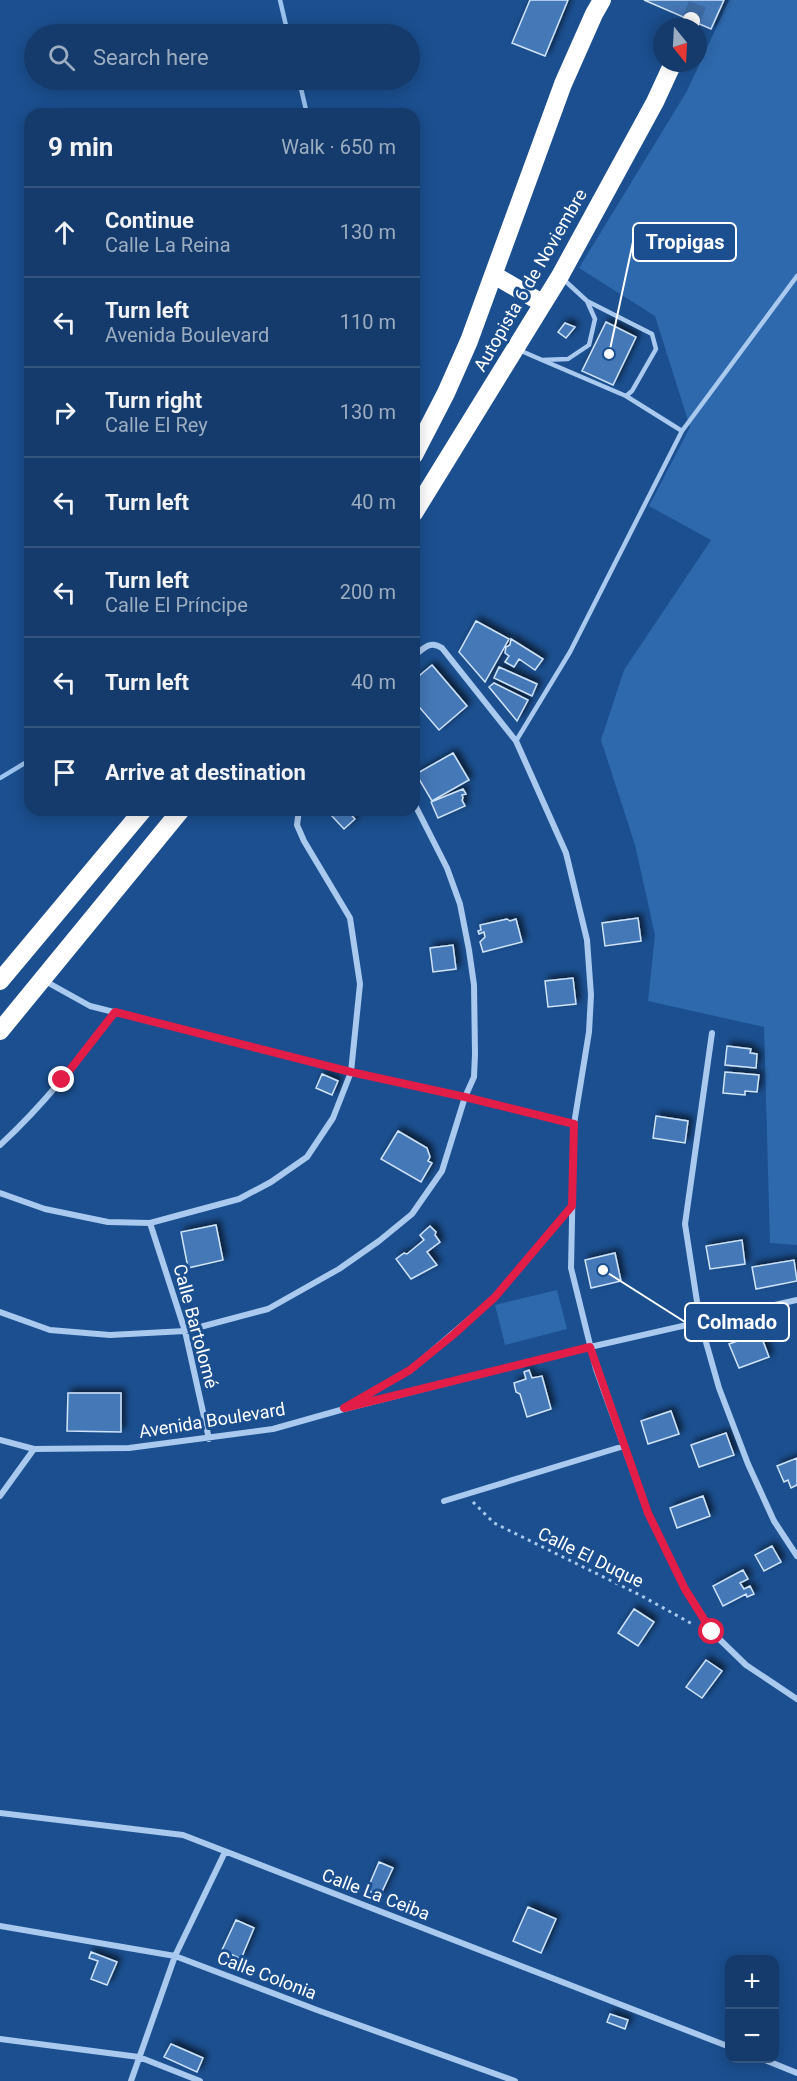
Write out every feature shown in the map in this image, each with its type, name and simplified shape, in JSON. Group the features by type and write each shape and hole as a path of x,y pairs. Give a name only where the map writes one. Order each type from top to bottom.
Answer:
{"highway":[{"name":"Autopista 6 de Noviembre","path":"420,443 446,393 494,275 563,84 602,0"},
{"name":"Autopista 6 de Noviembre","path":"420,503 560,276 655,102 669,72"},
{"path":"494,275 542,303"},
{"path":"0,981 138,816"},
{"path":"0,1031 176,816"}],"street":[{"path":"420,651 427,645 433,644 442,648 516,741 566,853 587,940 591,995 589,1032 574,1124 571,1268 590,1347 648,1513 685,1589 712,1632 746,1665 797,1699"},
{"path":"0,1312 50,1330 110,1335 185,1331 268,1309 339,1269 380,1241 412,1214 442,1171 465,1097 474,1077 475,1054 474,985 460,904 447,868 420,815"},
{"path":"0,1193 45,1209 108,1222 150,1223 239,1199 272,1182 307,1156 333,1118 351,1072 360,984 350,918 304,840 297,825 298,816"},
{"path":"42,979 90,1006 351,1072 574,1124"},
{"path":"0,1145 27,1121 115,1012"},
{"path":"712,1033 685,1224 700,1321 719,1388 748,1464 774,1521 797,1556"},
{"path":"344,1408 410,1370 461,1328 495,1297 572,1206"},
{"name":"Calle Bartolomé","path":"150,1223 185,1331 209,1438"},
{"name":"Avenida Boulevard","path":"0,1440 34,1449 129,1448 273,1429 344,1408 590,1347 797,1300"},
{"path":"444,1501 624,1446"},
{"path":"0,1496 34,1449"},
{"name":"Calle La Ceiba","path":"0,1813 183,1836 725,2045"},
{"path":"131,2081 175,1956 225,1852"},
{"name":"Calle Colonia","path":"0,1926 175,1956 515,2081"},
{"path":"0,2039 139,2056 200,2081"},
{"path":"772,2063 797,2073"}],"lane":[{"path":"560,276 587,301 652,334 656,349 632,391 626,396"},
{"path":"516,741 570,652 682,431 797,276"},
{"path":"542,360 568,359 589,345 595,319 587,301"},
{"path":"517,348 626,396 682,431"}],"path":[{"name":"Calle El Duque","path":"465,1495 494,1523 640,1595 690,1624 712,1632"}],"shaded area":[{"path":"729,0 797,0 797,1245 770,1243 764,1027 648,1001 655,935 635,845 601,740 624,670 711,540 649,506 690,427 655,316 579,268 687,91 696,72 707,72 707,48"},
{"path":"557,1290 567,1329 505,1345 495,1305"}],"building":[{"path":"530,0 568,0 545,56 512,43"},
{"path":"644,0 724,0 711,29 707,27 707,18 686,18"},
{"path":"606,322 636,337 613,385 582,371"},
{"path":"565,323 575,327 566,338 558,332"},
{"path":"476,621 509,639 485,682 459,652"},
{"path":"511,639 543,659 535,670 519,659 514,667 505,662 509,656 505,653 506,647 510,645"},
{"path":"432,665 467,706 439,730 420,708 420,675"},
{"path":"499,667 537,684 532,696 494,678"},
{"path":"494,683 528,700 517,721 489,687"},
{"path":"453,753 469,780 432,801 420,781 420,772"},
{"path":"463,789 466,794 462,795 465,806 438,818 431,802"},
{"path":"332,816 352,816 355,819 344,829"},
{"path":"638,918 641,941 605,946 602,923"},
{"path":"507,919 510,921 516,919 522,942 483,952 480,942 485,937 484,932 479,934 480,925"},
{"path":"453,945 456,969 433,972 430,948"},
{"path":"573,978 576,1004 548,1007 545,981"},
{"path":"727,1046 751,1049 750,1053 757,1054 756,1068 725,1065"},
{"path":"725,1072 759,1075 757,1092 745,1091 745,1095 723,1093"},
{"path":"322,1074 338,1081 332,1095 316,1088"},
{"path":"656,1116 688,1121 685,1143 653,1138"},
{"path":"398,1131 427,1148 430,1157 428,1161 432,1163 421,1182 381,1159"},
{"path":"216,1225 223,1260 188,1268 181,1232"},
{"path":"430,1226 436,1232 435,1235 440,1242 427,1252 437,1265 411,1279 396,1259 404,1253 407,1254 424,1240 420,1235"},
{"path":"742,1240 745,1264 710,1269 706,1246"},
{"path":"615,1253 621,1281 591,1288 585,1260"},
{"path":"794,1260 797,1281 756,1289 752,1267"},
{"path":"760,1333 769,1357 739,1368 729,1344"},
{"path":"529,1370 532,1378 542,1376 551,1409 527,1417 514,1383 526,1379 524,1372"},
{"path":"68,1393 121,1393 121,1432 67,1431"},
{"path":"671,1411 679,1434 648,1444 641,1421"},
{"path":"726,1433 734,1455 699,1467 691,1445"},
{"path":"797,1458 797,1485 791,1488 788,1480 784,1482 777,1466"},
{"path":"703,1496 710,1516 677,1528 670,1508"},
{"path":"772,1546 781,1562 764,1571 755,1555"},
{"path":"743,1570 748,1579 740,1583 744,1589 750,1586 754,1594 747,1597 746,1594 723,1606 713,1586"},
{"path":"634,1609 654,1622 638,1646 618,1633"},
{"path":"706,1660 722,1671 702,1698 686,1687"},
{"path":"379,1862 393,1868 380,1896 367,1890"},
{"path":"528,1907 556,1919 541,1953 513,1941"},
{"path":"236,1920 254,1928 241,1959 222,1950"},
{"path":"91,1952 117,1962 107,1985 91,1979 98,1961 89,1958"},
{"path":"610,2014 628,2020 625,2029 607,2022"},
{"path":"171,2044 203,2058 197,2072 164,2057"}],"waterway":[{"path":"280,0 286,24"},
{"path":"301,90 306,108"},
{"path":"0,778 24,764"}],"tunnel":[{"path":"692,18 699,0"}],"place":[{"name":"Tropigas","path":"609,354"},
{"name":"Colmado","path":"603,1270"}],"route":[{"path":"62,1080 115,1012 351,1072 574,1124 572,1206 495,1297 453,1335 410,1370 344,1408 590,1347 648,1513 685,1589 712,1632"}]}
